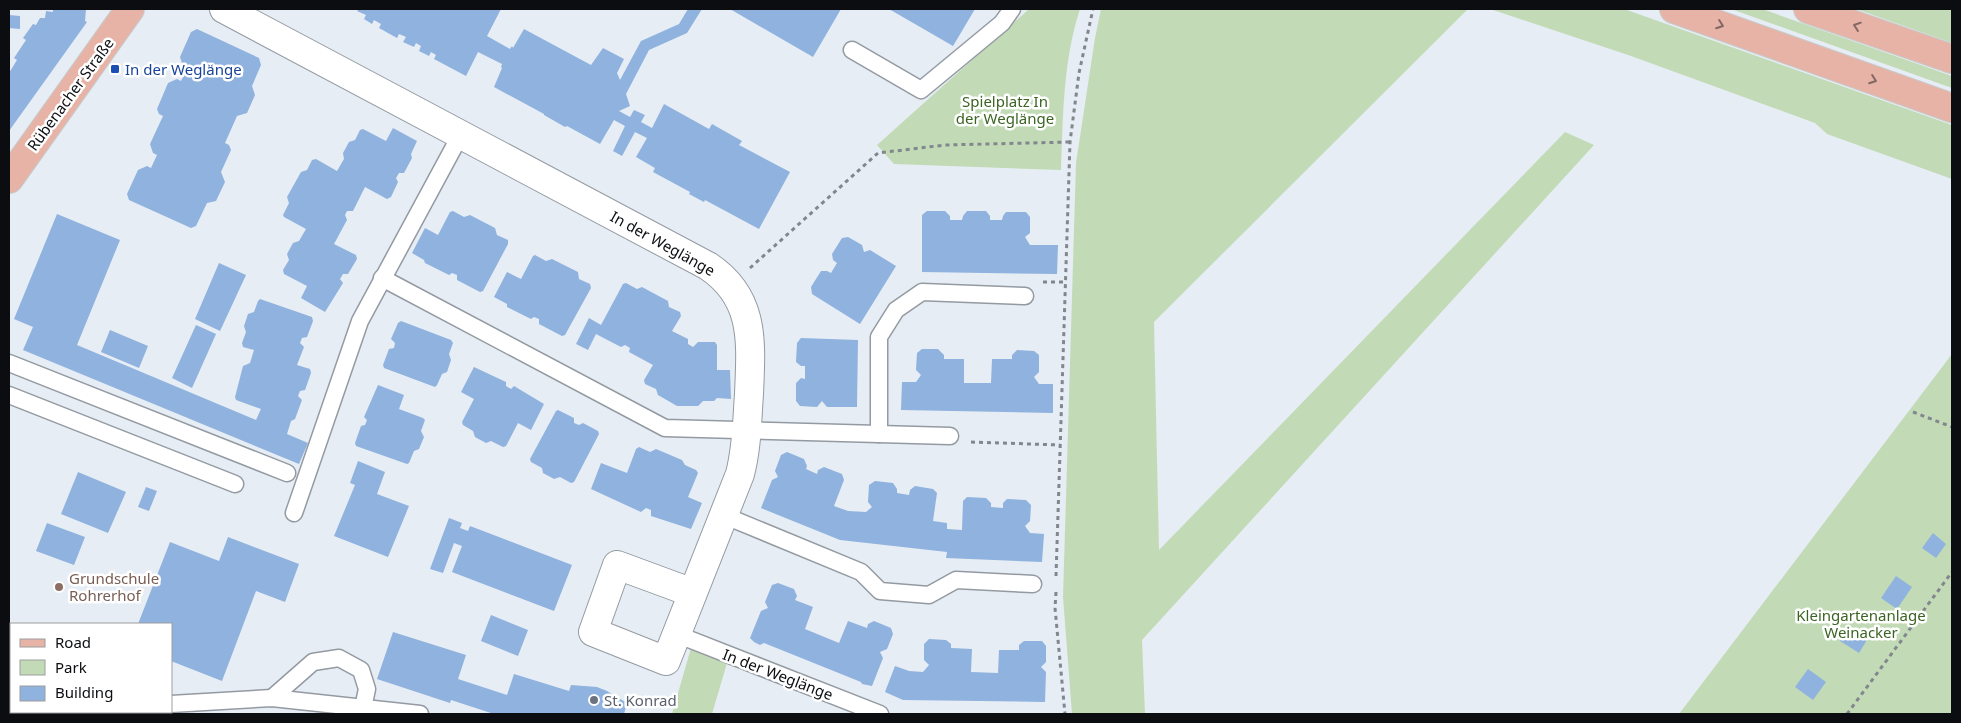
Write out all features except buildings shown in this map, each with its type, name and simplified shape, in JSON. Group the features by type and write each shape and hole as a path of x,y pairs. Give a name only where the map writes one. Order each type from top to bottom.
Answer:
{"main road":[{"name":"Rübenacher Straße","path":"9,179 130,9"},
{"path":"1674,9 1952,108"},
{"path":"1808,9 1952,59"}],"street":[{"name":"In der Weglänge","path":"224,9 708,266 731,285 741,301 747,322 750,344 745,452 740,474 722,515 693,593 666,661 593,632 617,565 693,593"}],"lane":[{"path":"852,50 921,90 1002,23 1012,9"},
{"path":"294,512 360,321 461,134"},
{"path":"382,278 665,428 950,436"},
{"path":"879,434 879,337 896,310 922,292 1025,296"},
{"path":"9,363 287,473"},
{"path":"9,395 235,484"},
{"path":"722,515 861,572 880,591 930,595 956,580 1033,584"},
{"name":"In der Weglänge","path":"676,634 880,714"},
{"path":"272,698 313,662 339,658 361,670 367,689 363,708"},
{"path":"172,704 272,698 420,714"}],"path":[{"path":"1065,714 1055,608 1070,142 1079,73 1093,9"},
{"path":"731,285 878,153 945,145 1070,142"},
{"path":"1913,412 1952,427"},
{"path":"950,436 972,442 1060,445"},
{"path":"1847,714 1952,572"}],"green space":[{"name":"Spielplatz In der Weglänge","path":"1029,9 1080,9 1074,29 1067,69 1063,109 1061,170 894,164 877,145"},
{"path":"1101,9 1468,9 1154,322 1159,550 1565,132 1594,145 1142,640 1145,714 1072,714 1063,597 1076,163"},
{"path":"1490,9 1624,9 1952,125 1952,179 1827,134 1815,123 1631,56"},
{"path":"1731,9 1762,9 1952,76 1952,88"},
{"path":"1856,9 1952,9 1952,43"},
{"name":"Kleingartenanlage Weinacker","path":"1952,354 1952,714 1679,714"},
{"path":"691,648 727,663 712,714 672,714"}],"place":[{"name":"In der Weglänge","path":"115,69"},
{"name":"Grundschule Rohrerhof","path":"59,587"},
{"name":"St. Konrad","path":"594,700"}]}
